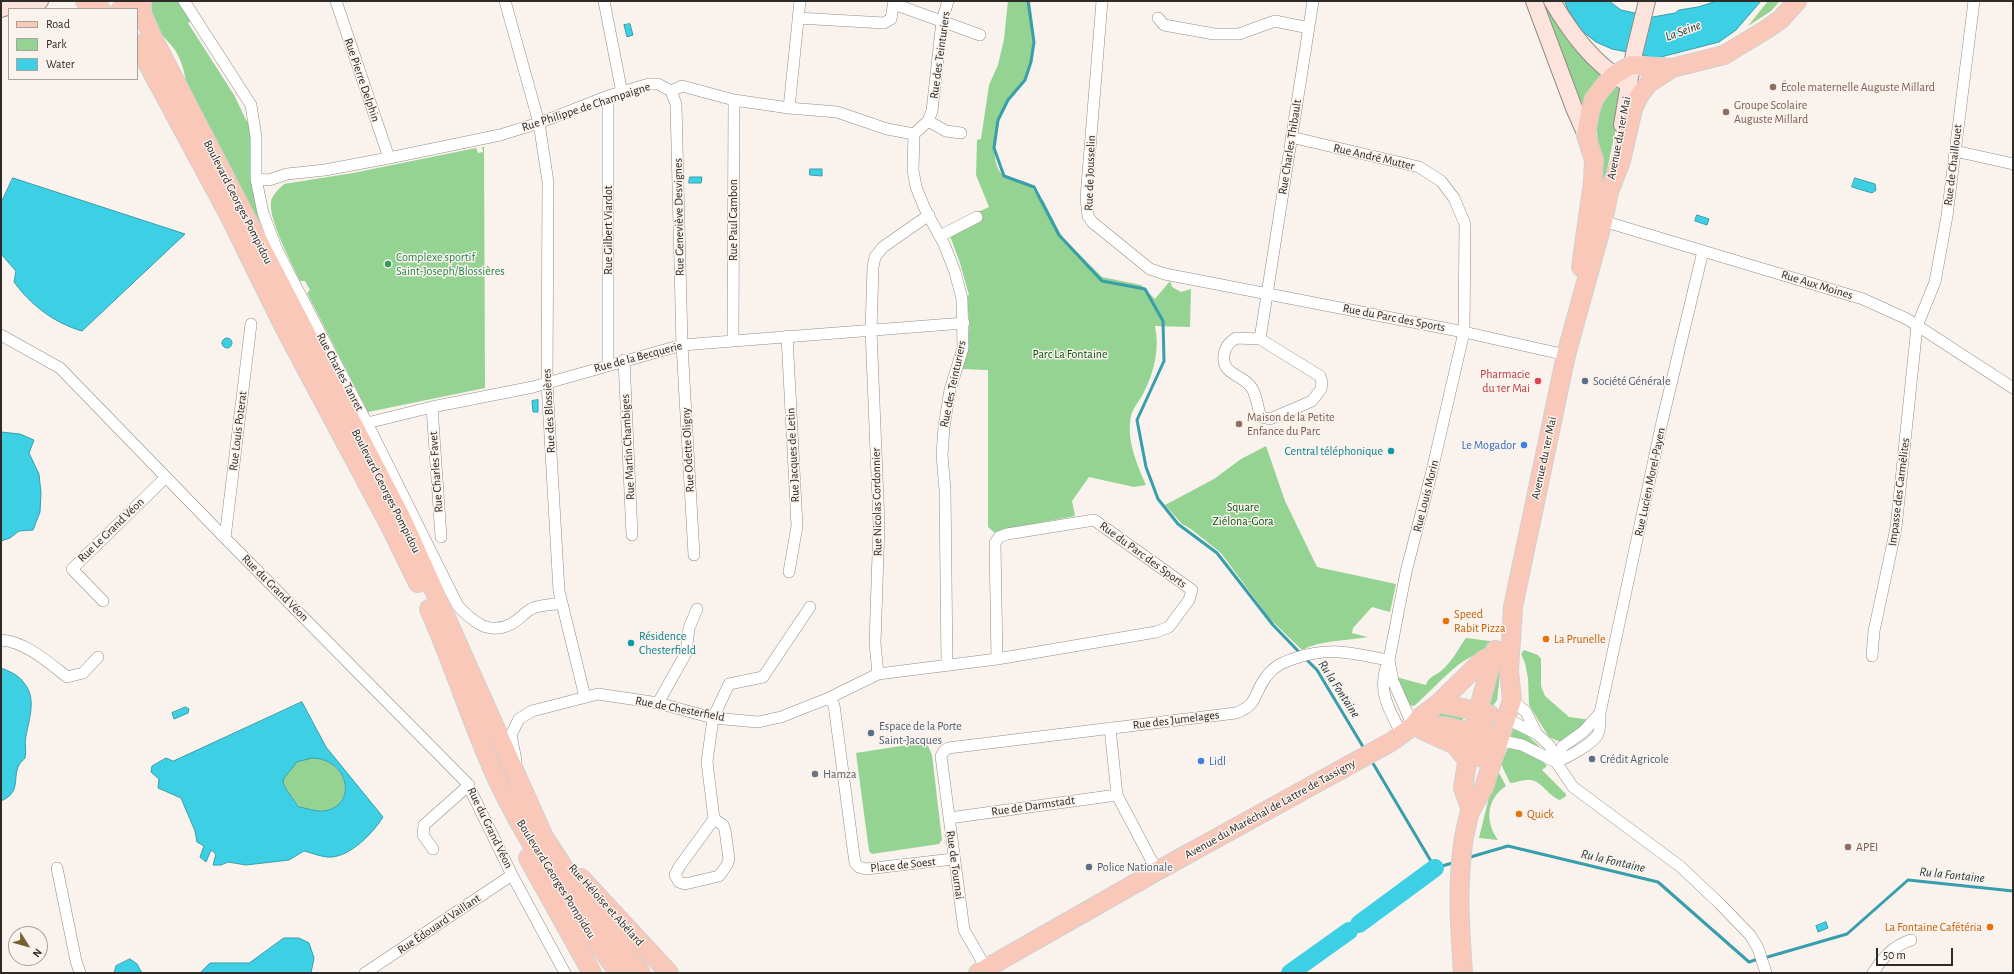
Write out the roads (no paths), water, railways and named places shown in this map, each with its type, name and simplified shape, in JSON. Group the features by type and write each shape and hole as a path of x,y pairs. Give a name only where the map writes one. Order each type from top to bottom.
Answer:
{"main road":[{"path":"12,5 40,1"},
{"path":"85,1 99,8"},
{"path":"123,8 136,1"},
{"name":"Boulevard Georges Pompidou","path":"142,1 142,13 153,38 403,521 544,837 587,902 641,973"},
{"name":"Avenue du 1er Mai","path":"1534,1 1574,108 1586,135 1594,160 1593,182 1582,258 1578,310"},
{"path":"1552,1 1584,49 1622,80 1649,83"},
{"path":"1645,7 1633,60 1672,68 1724,55 1744,44 1781,19 1797,1"},
{"name":"Boulevard Georges Pompidou","path":"138,46 227,210 284,327 409,565 437,627 498,781 520,844 547,895 592,973"},
{"name":"Avenue du 1er Mai","path":"1512,700 1509,671 1513,607 1566,355 1603,221 1609,192 1622,80 1633,60"},
{"name":"Avenue du 1er Mai","path":"1609,192 1621,161 1633,109 1638,96 1649,83 1672,68"},
{"name":"Avenue du 1er Mai","path":"1586,135 1594,99 1622,80"},
{"name":"Avenue du 1er Mai","path":"1478,711 1492,655 1513,607"},
{"name":"Avenue du Maréchal de Lattre de Tassigny","path":"982,971 1157,871 1378,749 1408,730 1419,718 1439,703 1483,660 1492,655"},
{"path":"1470,810 1463,788 1467,760 1487,742 1505,718 1512,700"},
{"path":"1439,703 1505,718"},
{"path":"1464,973 1460,930 1460,872 1463,843 1487,742 1478,711"},
{"path":"1408,730 1445,726 1487,742"},
{"path":"1408,730 1455,745 1467,760"},
{"name":"Boulevard Georges Pompidou","path":"498,781 523,829 565,898 619,973"},
{"name":"Rue Héloïse et Abélard","path":"544,837 668,973"}],"street":[{"name":"Rue Charles Tanret","path":"184,1 251,105 256,137 256,179 263,213 277,250 367,422 458,606 469,619 483,627 497,628 511,624 532,608 562,603"},
{"name":"Rue Pierre Delphin","path":"336,1 389,158"},
{"name":"Rue des Blossières","path":"505,1 539,123 548,182 547,383 559,591 585,697"},
{"path":"604,1 622,92"},
{"path":"789,108 800,1"},
{"name":"Rue des Teinturiers","path":"928,121 932,111 942,21 948,1"},
{"name":"Rue de Jousselin","path":"1102,1 1086,198 1088,216 1100,229 1150,269 1165,274 1267,292"},
{"name":"Rue Charles Thibault","path":"1267,292 1313,1"},
{"name":"Rue de Chaillouet","path":"1917,326 1935,282 1947,216 1974,1"},
{"path":"798,18 884,23 891,19 894,2 980,35"},
{"path":"1158,18 1164,25 1214,34 1239,34 1275,21 1309,28"},
{"name":"Rue Philippe de Champaigne","path":"256,179 269,180 287,174 324,170 500,135 539,123 608,96 653,84 663,85 672,91"},
{"path":"672,91 682,86 734,100 789,108 838,112 887,129 914,134 928,121 946,131 961,133"},
{"name":"Rue Geneviève Desvignes","path":"672,91 676,104 682,345"},
{"name":"Rue Gilbert Viardot","path":"608,96 608,364"},
{"name":"Rue Paul Cambon","path":"733,340 734,100"},
{"name":"Rue des Teinturiers","path":"914,134 913,170 916,187 956,272 962,299 964,322 963,348 950,390 944,427 942,455 945,490 947,664"},
{"name":"Rue André Mutter","path":"1291,137 1419,167 1441,181 1454,198 1465,224 1464,332"},
{"path":"1955,151 2013,164"},
{"name":"Avenue du 1er Mai","path":"1594,160 1598,173 1596,206 1603,221"},
{"name":"Rue Nicolas Cordonnier","path":"878,674 875,643 879,525 870,330 875,257 883,247 929,215"},
{"path":"940,236 976,217"},
{"name":"Rue Aux Moines","path":"1603,221 1864,299 1917,326 2013,388"},
{"name":"Rue Lucien Morel-Payen","path":"1556,762 1562,747 1584,731 1600,713 1662,422 1703,251"},
{"path":"1260,339 1267,292"},
{"name":"Rue du Parc des Sports","path":"1267,292 1464,332 1566,355"},
{"name":"Rue de la Becquerie","path":"367,422 547,383 608,364 682,345 964,322"},
{"name":"Rue Louis Poterat","path":"225,538 252,324"},
{"name":"Impasse des Carmélites","path":"1872,656 1874,631 1896,528 1917,326"},
{"name":"Rue Louis Morin","path":"1408,730 1393,681 1389,660 1406,572 1431,475 1464,332"},
{"name":"Rue du Grand Véon","path":"1,335 60,368 225,538 469,785 512,875 565,973"},
{"name":"Rue Jacques de Letin","path":"787,336 797,526 789,572"},
{"path":"1236,338 1260,339 1320,376 1322,383 1321,389 1312,401 1270,420 1261,417 1253,390 1227,370 1223,361 1225,350 1230,341 1236,338"},
{"name":"Rue Odette Oligny","path":"682,345 694,555"},
{"name":"Rue Martin Chambiges","path":"624,360 632,535"},
{"name":"Rue Charles Favet","path":"432,407 441,537"},
{"name":"Rue Le Grand Véon","path":"103,601 72,569 166,477"},
{"name":"Rue du Parc des Sports","path":"1094,520 1192,590 1189,600 1169,628 1156,632 997,659 995,543 999,537 1007,534 1094,520"},
{"path":"714,819 723,825 725,830 729,859 727,866 719,876 685,884 679,882 675,875 679,867 714,819 707,762 713,718 729,684 763,677 810,607"},
{"path":"658,703 686,653 689,628 697,609"},
{"path":"1,640 9,640 40,656 67,677 83,673 98,657"},
{"name":"Rue des Jumelages","path":"941,756 948,748 1236,713 1245,710 1252,703 1264,679 1272,668 1307,654 1329,650 1389,660"},
{"name":"Rue de Chesterfield","path":"528,804 511,735 520,719 532,711 598,694 658,703 713,718 758,722 781,717 828,698 878,674 947,664 997,659"},
{"name":"Place de Soest","path":"828,698 834,705 855,863 859,867 866,869 954,859"},
{"path":"1512,700 1526,712 1537,734"},
{"path":"1505,718 1537,734 1550,746 1556,762 1573,787 1689,874 1741,925 1758,948 1765,969"},
{"path":"1110,728 1117,795 1157,871"},
{"path":"1487,742 1522,745 1556,762"},
{"name":"Rue de Tournai","path":"941,756 964,930 982,971"},
{"path":"433,848 423,835 424,825 469,785"},
{"name":"Rue de Darmstadt","path":"949,818 1117,795"},
{"path":"57,868 76,961 80,973"},
{"name":"Rue Édouard Vaillant","path":"365,973 512,875"},
{"path":"1873,973 1888,952 1900,943 1911,940"}],"water":[{"name":"La Seine","path":"1565,1 1609,1 1621,10 1653,17 1675,13 1679,10 1698,7 1717,1 1761,1 1736,30 1719,42 1657,58 1612,49 1596,42 1582,31 1568,10"},
{"path":"630,24 633,35 627,37 624,25"},
{"path":"810,169 822,169 822,176 810,175"},
{"path":"690,177 702,177 701,183 689,183"},
{"path":"13,178 185,234 82,331 72,328 44,312 28,298 14,282 16,271 1,254 1,203"},
{"path":"1855,178 1875,184 1876,190 1872,193 1852,187"},
{"path":"1697,215 1709,219 1707,225 1695,221"},
{"path":"225,338 229,338 231,339 231,347 225,348 222,345 222,341"},
{"path":"538,400 538,412 533,412 532,401"},
{"path":"1,432 20,434 34,440 29,453 39,474 41,493 40,512 33,530 19,531 10,538 1,541"},
{"path":"1,668 14,674 22,680 30,695 31,709 25,739 25,758 17,770 12,793 1,801"},
{"path":"302,702 326,747 383,817 368,836 354,848 340,855 325,857 304,851 289,860 246,865 228,862 221,865 213,865 216,854 211,850 206,862 200,857 204,846 197,842 195,831 181,798 158,788 159,779 151,772 152,766 166,758 173,761","holes":["313,758 325,760 335,766 345,783 345,792 342,801 335,807 324,811 299,807 287,791 283,783 284,778 297,762"]},
{"path":"186,707 189,709 188,713 174,719 172,713"},
{"path":"1826,922 1828,928 1818,932 1816,926"},
{"path":"284,938 299,938 309,943 314,958 311,973 200,973 210,963 249,963"},
{"path":"130,959 137,964 142,973 114,973 116,966"}],"waterway":[{"name":"Ru la Fontaine","path":"1028,1 1034,42 1031,62 1025,80 1008,100 998,120 994,148 1004,176 1034,187 1059,235 1102,281 1145,289 1163,321 1164,361 1137,420 1146,467 1158,499 1178,524 1217,553 1273,625 1301,654"},
{"name":"Ru la Fontaine","path":"1305,658 1317,670 1365,750"},
{"name":"Ru la Fontaine","path":"1371,760 1435,868 1456,862"},
{"name":"Ru la Fontaine","path":"1467,858 1508,846 1658,882 1749,962 1758,959"},
{"path":"1359,924 1435,868"},
{"name":"Ru la Fontaine","path":"1764,958 1847,934 1908,880 2013,891"},
{"path":"1290,973 1349,931"}],"place":[{"name":"École maternelle Auguste Millard","path":"1773,87"},
{"name":"Groupe Scolaire Auguste Millard","path":"1726,112"},
{"name":"Complexe sportif Saint-Joseph/Blossières","path":"388,264"},
{"name":"Pharmacie du 1er Mai","path":"1538,381"},
{"name":"Société Générale","path":"1585,381"},
{"name":"Maison de la Petite Enfance du Parc","path":"1239,424"},
{"name":"Le Mogador","path":"1524,445"},
{"name":"Central téléphonique","path":"1391,451"},
{"name":"Speed Rabit Pizza","path":"1446,621"},
{"name":"La Prunelle","path":"1546,639"},
{"name":"Résidence Chesterfield","path":"631,643"},
{"name":"Espace de la Porte Saint-Jacques","path":"871,733"},
{"name":"Crédit Agricole","path":"1592,759"},
{"name":"Lidl","path":"1201,761"},
{"name":"Hamza","path":"815,774"},
{"name":"Quick","path":"1519,814"},
{"name":"APEI","path":"1848,847"},
{"name":"Police Nationale","path":"1089,867"},
{"name":"La Fontaine Cafétéria","path":"1990,927"}],"park label":[{"name":"Parc La Fontaine","path":"1070,354"},
{"name":"Square Ziélona-Gora","path":"1243,514"}]}
